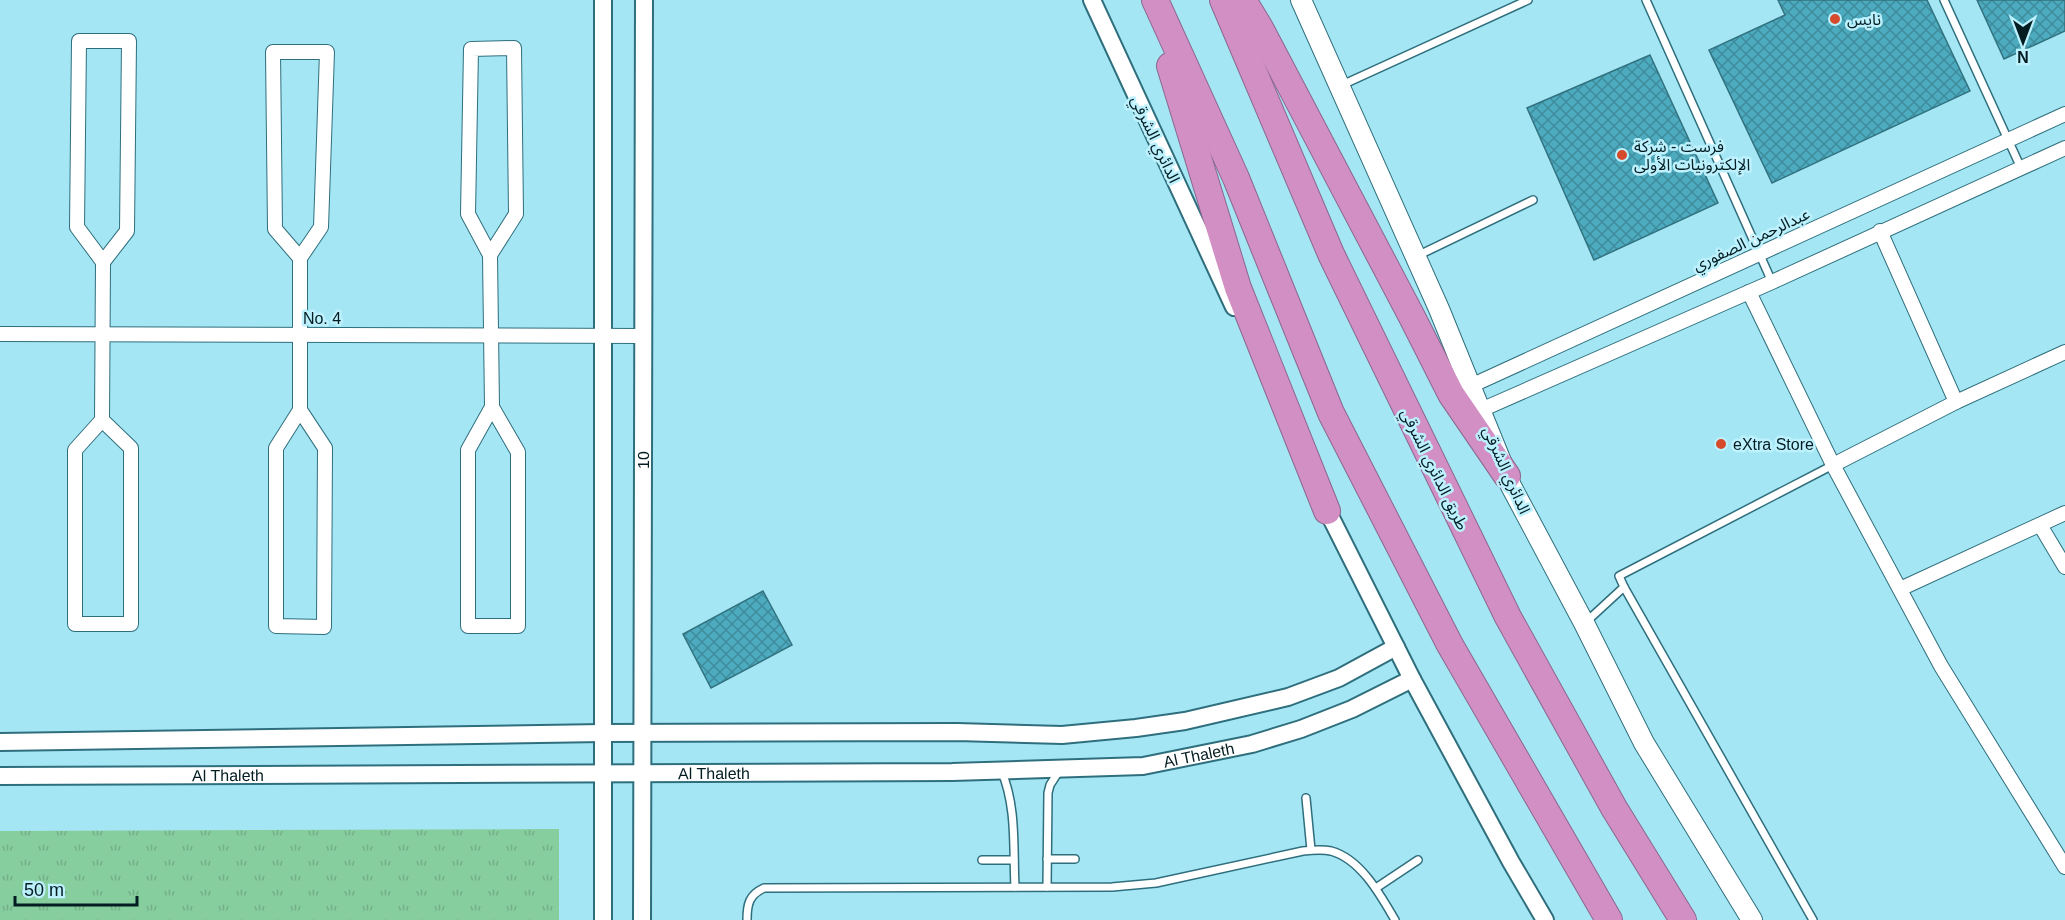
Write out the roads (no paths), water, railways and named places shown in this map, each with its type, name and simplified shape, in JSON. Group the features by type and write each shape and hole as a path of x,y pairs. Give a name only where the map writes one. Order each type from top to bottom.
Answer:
{"highway":[{"path":"1150,0 1238,288 1327,511"},
{"path":"1155,0 1236,178 1331,412 1450,645 1609,920"},
{"name":"طريق الدائري الشرقي","path":"1223,0 1331,254 1508,618 1614,808 1683,920"},
{"path":"1243,0 1369,234 1461,390 1507,476"}],"main road":[{"path":"1301,0 1439,309 1461,390"},
{"name":"الدائري الشرقي","path":"1507,476 1644,743 1752,920"}],"street":[{"path":"603,0 603,920"},
{"name":"10","path":"642,920 644,0"},
{"name":"الدائري الشرقي","path":"1092,0 1327,511 1412,679 1545,920"},
{"path":"102,420 130,448 130,624 75,624 75,450 102,420 103,262 127,231 129,41 79,41 77,227 103,262"},
{"path":"490,255 516,213 514,48 471,50 468,213 490,255 492,407 468,450 468,626 518,626 518,452 492,407"},
{"path":"300,258 275,229 273,52 327,52 321,227 300,258 300,410 276,448 276,626 324,627 324,448 300,410"},
{"name":"عبدالرحمن الصفوري","path":"1461,390 2065,114"},
{"path":"1473,414 1772,282 2065,148"},
{"path":"1880,231 1956,402"},
{"path":"1749,292 1833,465 1941,666 2065,867"},
{"name":"No. 4","path":"0,334 643,336"},
{"path":"1833,465 1956,402 2065,352"},
{"path":"1900,589 2065,513"},
{"path":"2040,525 2065,567"},
{"path":"0,742 603,733 957,732 1062,735 1185,721 1288,697 1338,678 1396,647"},
{"name":"Al Thaleth","path":"0,776 1001,771 1143,766 1252,744 1301,729 1352,709 1412,679"}],"lane":[{"path":"1340,87 1528,0"},
{"path":"1646,0 1772,282"},
{"path":"1944,0 2021,168"},
{"path":"1415,257 1533,200"},
{"path":"1813,920 1619,576 1833,465"},
{"path":"1584,623 1624,587"},
{"path":"1047,887 1048,793 1060,769"},
{"path":"1001,771 1011,806 1015,887"},
{"path":"1306,798 1311,850"},
{"path":"747,920 748,904 752,896 764,888 1112,887 1156,883 1311,850 1330,850 1338,853 1362,871 1376,888 1395,920"},
{"path":"1047,859 1076,859"},
{"path":"982,860 1014,860"},
{"path":"1376,888 1418,860"}],"place":[{"name":"نايس","path":"1835,19"},
{"name":"فرست - شركة الإلكترونيات الأولى","path":"1622,155"},
{"name":"eXtra Store","path":"1721,444"}]}
